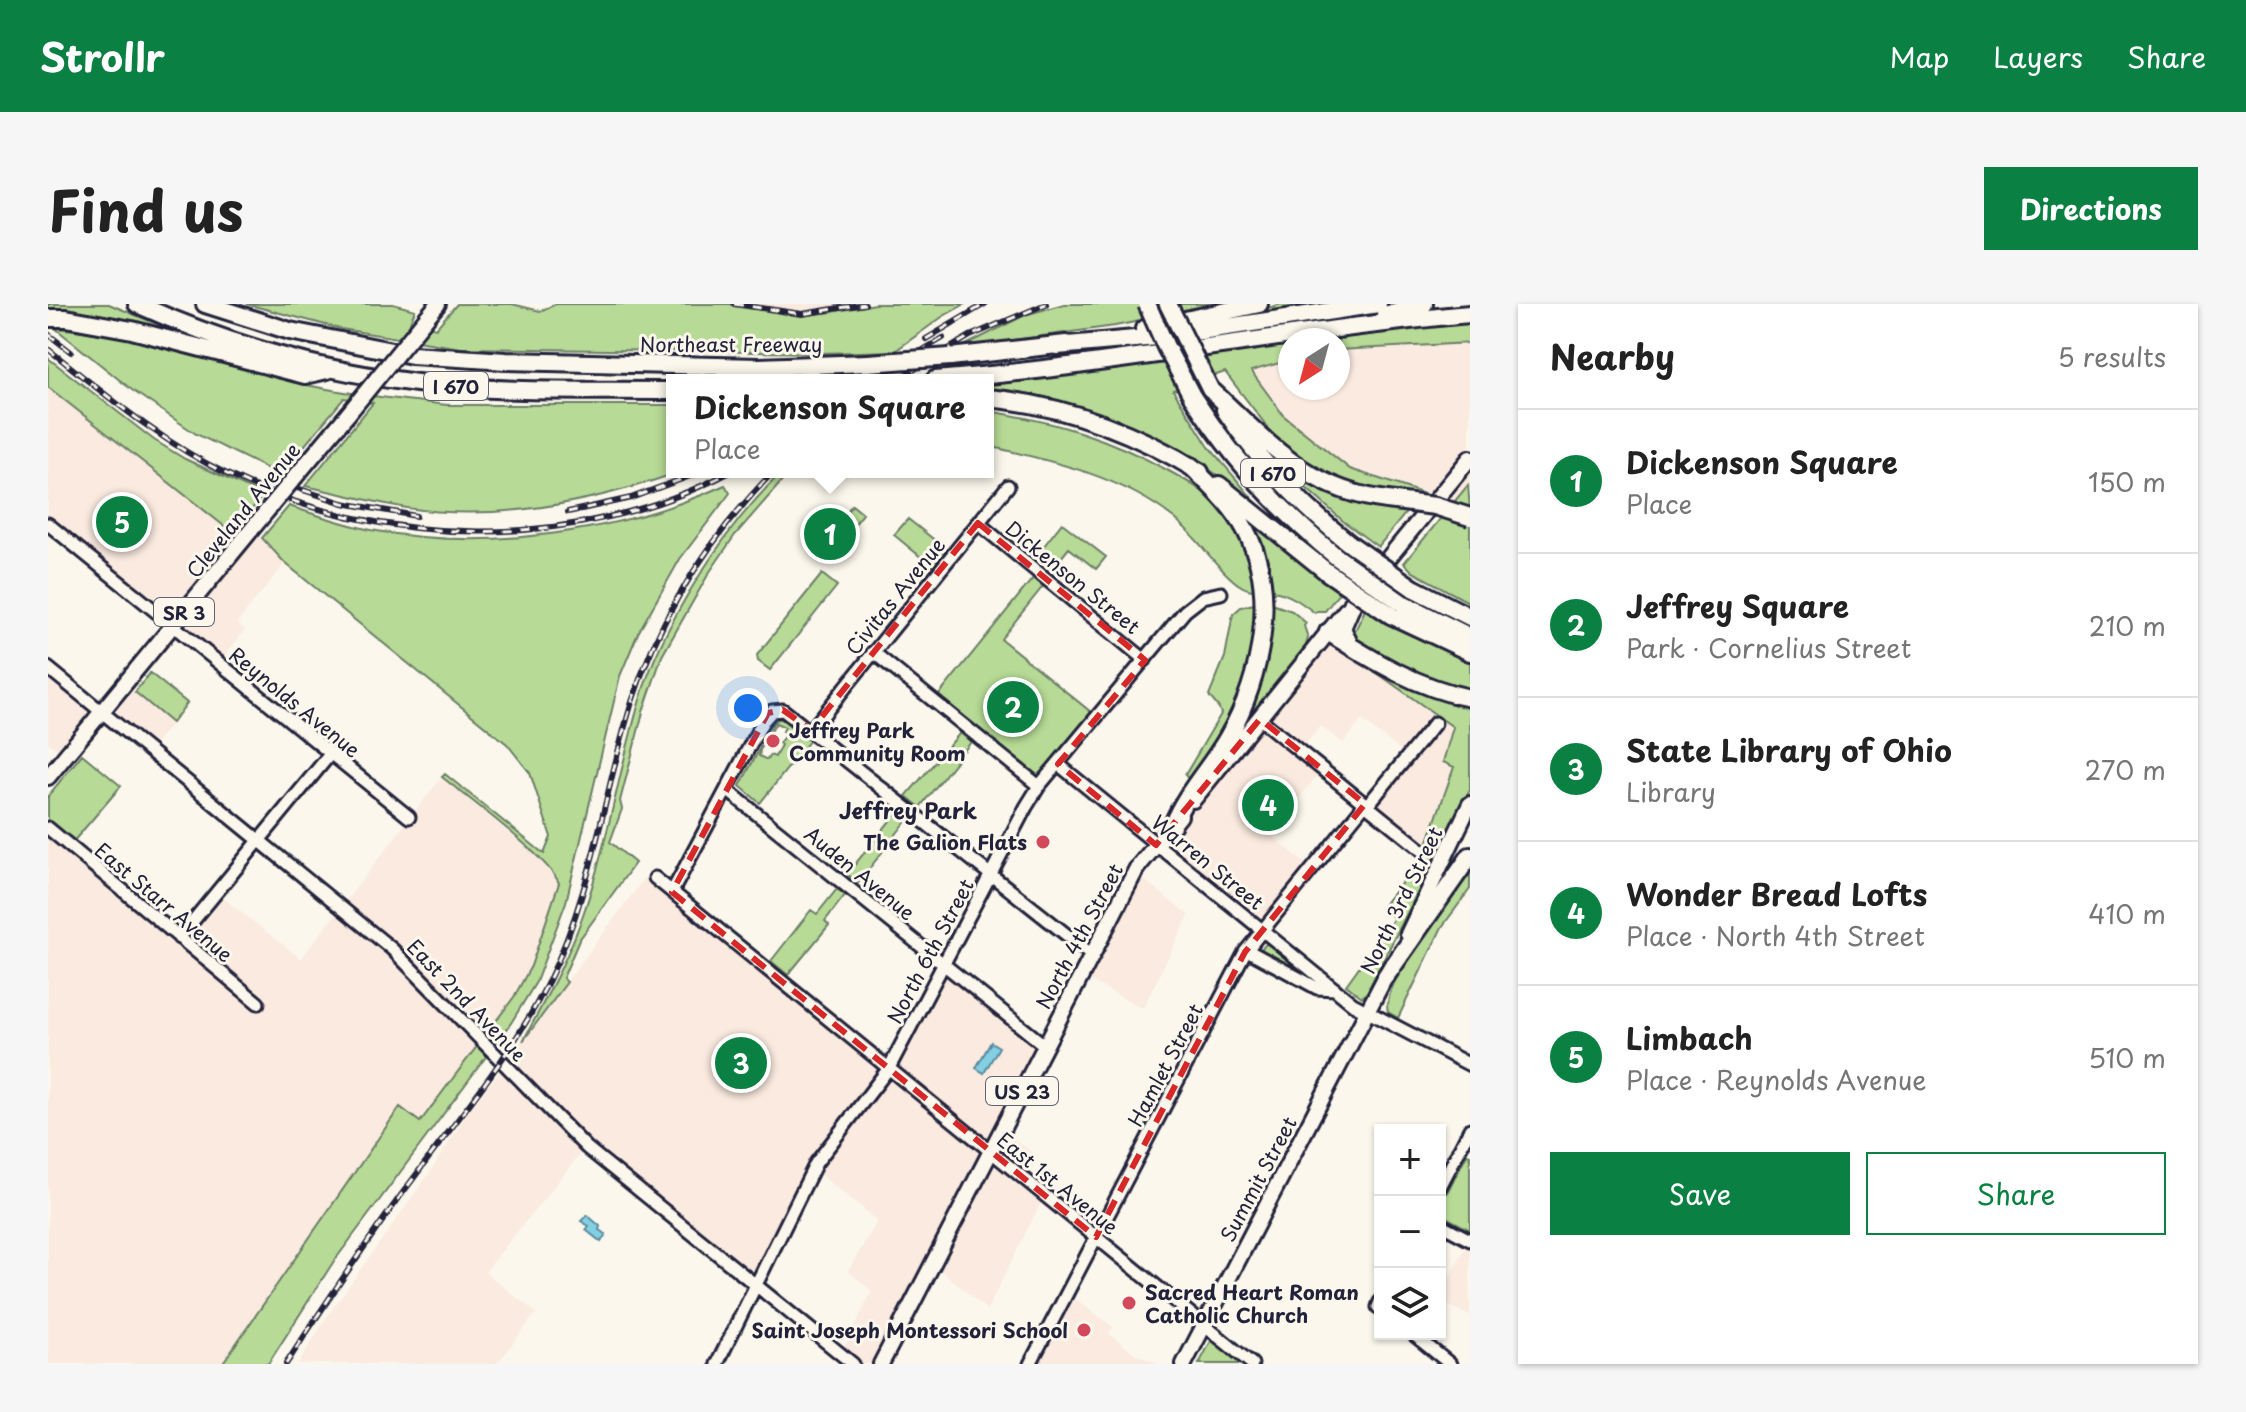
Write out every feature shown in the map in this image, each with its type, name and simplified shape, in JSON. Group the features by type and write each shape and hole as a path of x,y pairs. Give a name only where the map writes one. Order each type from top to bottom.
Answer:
{"highway":[{"name":"I 670","path":"137,304 278,357 418,383 503,389 666,391"},
{"name":"Northeast Freeway","path":"205,304 290,331 412,355 506,361 759,367 868,363 1057,346 1259,304"},
{"path":"228,304 290,331"},
{"path":"1147,304 1192,396 1215,432 1250,476 1333,565"},
{"name":"I 670","path":"1168,304 1210,389 1267,468 1299,501 1350,544 1413,588 1470,617"},
{"path":"1057,346 1168,336 1378,304"},
{"path":"1341,327 1424,304"},
{"path":"992,374 1341,327 1470,314"},
{"path":"48,318 66,318 132,330 305,375 333,369"},
{"path":"1210,389 1276,449 1317,480 1338,490 1435,506 1470,517"},
{"name":"I 670","path":"994,399 1035,404 1097,421 1191,466 1396,609 1470,652"},
{"path":"1173,824 1182,805 1229,736 1243,706 1256,666 1262,624 1259,569 1250,541 1236,516 1191,466"},
{"path":"1350,646 1342,628 1354,600"},
{"path":"1396,609 1470,637"},
{"path":"1328,632 1401,675 1470,698"},
{"path":"1386,976 1470,856"}],"main road":[{"name":"Cleveland Avenue","path":"48,777 438,304"},
{"name":"North 4th Street","path":"881,1364 1137,868 1470,458"},
{"name":"North 3rd Street","path":"1368,1013 1470,804"},
{"name":"Summit Street","path":"1184,1364 1368,1013"}],"street":[{"name":"Civitas Avenue","path":"811,730 1008,486"},
{"name":"Dickenson Street","path":"978,523 1145,660"},
{"name":"Reynolds Avenue","path":"48,524 409,817"},
{"name":"North 6th Street","path":"717,1364 816,1163 889,1068 1039,786 1196,602 1221,593"},
{"path":"873,652 1039,786"},
{"name":"East 2nd Avenue","path":"48,668 392,949 587,1148 853,1364"},
{"path":"672,892 768,713 783,710 1092,955"},
{"path":"1260,719 1422,850"},
{"name":"Hamlet Street","path":"1030,1364 1247,950 1435,723"},
{"path":"179,938 331,753"},
{"name":"Warren Street","path":"1058,764 1335,989 1368,1013 1470,1065"},
{"name":"Auden Avenue","path":"727,790 1044,1045"},
{"name":"East Starr Avenue","path":"48,828 258,1003"},
{"name":"East 1st Avenue","path":"655,878 1252,1364"},
{"name":"Warren Street","path":"1247,950 1317,988 1335,989"},
{"path":"1446,1175 1470,1129"},
{"path":"1446,1227 1470,1240"},
{"path":"1420,1340 1450,1364"}],"highlighted area":[{"path":"978,523 1145,660 1058,764 1156,845 1260,719 1365,804 1245,952 1096,1237 672,892 768,713 783,710 811,730"}],"shaded area":[{"path":"736,304 875,304 826,313 787,314"},
{"path":"1470,343 1470,486 1455,501 1350,469 1284,416 1250,371 1278,363 1278,400 1350,400 1350,349"},
{"path":"48,387 232,533 243,520 285,563 237,623 245,630 220,661 48,522"},
{"path":"1317,638 1356,658 1453,727 1443,762 1454,767 1422,858 1362,810 1406,755 1362,720 1343,743 1320,726 1296,756 1318,774 1271,834 1312,870 1262,930 1156,845"},
{"path":"48,674 100,713 74,747 58,750 48,742"},
{"path":"127,686 172,723 151,748 106,712"},
{"path":"442,777 538,857 556,875 559,883 531,966 514,997 419,1123 400,1108 222,1364 48,1364 48,829 182,941 219,895 301,959"},
{"path":"650,871 1044,1196 987,1310 933,1263 881,1364 853,1364 841,1354 872,1291 848,1271 877,1222 863,1208 811,1168 758,1286 584,1149 485,1272 536,1313 497,1364 298,1364 466,1116"},
{"path":"1135,873 1189,915 1143,1008 1081,976"},
{"path":"944,966 1045,1047 1003,1130 1037,1157 1027,1180 891,1068"},
{"path":"1470,1240 1470,1316 1446,1304 1446,1284"},
{"name":"Saint Joseph Montessori School","path":"1074,1298 1113,1327 1109,1334 1134,1353 1158,1364 1040,1364"}],"green space":[{"path":"48,304 109,304 176,332 174,336 48,310"},
{"path":"246,304 393,304 415,310 410,322 436,328 457,304 512,304 540,311 556,304 736,304 787,314 826,313 875,304 965,304 895,351 820,353 461,348 341,329"},
{"path":"1064,304 1225,304 1115,326 962,347 1025,315"},
{"path":"1281,304 1340,304 1260,316 1258,311"},
{"path":"1470,323 1470,343 1350,349 1350,335"},
{"path":"55,328 115,336 293,382 390,398 449,405 666,405 666,476 580,500 511,511 441,512 407,508 305,486 373,403 344,398 280,475 196,434 132,390"},
{"path":"1278,345 1278,363 1251,371 1284,416 1350,469 1422,493 1378,547 1295,478 1297,475 1349,500 1384,506 1366,490 1322,476 1279,442 1225,372 1173,390 1209,447 1257,504 1196,461 1131,426 1062,401 994,390 994,383"},
{"path":"48,358 154,440 185,459 263,495 233,533 48,387"},
{"path":"994,412 1036,420 1102,440 1145,458 1193,485 1217,503 1240,534 1254,587 1266,585 1249,520 1339,593 1325,611 1315,613 1284,594 1242,587 1229,577 1191,534 1153,503 1109,481 1061,464 994,447"},
{"path":"776,478 785,478 735,535 709,573 662,656 643,712 620,801 622,809 610,842 635,863 579,940 563,978 567,982 523,1041 565,960 585,909 639,703 662,642 717,549"},
{"path":"725,485 730,493 680,559 638,633 620,676 566,902 536,982 511,1023 332,1264 268,1364 222,1364 400,1107 420,1122 514,997 531,966 559,883 540,858 442,777 445,774 544,854 551,837 530,773 507,744 285,563 262,538 289,506 361,528 415,536 460,539 552,534 642,515"},
{"path":"1468,485 1470,510 1452,518 1470,525 1470,603 1413,572 1404,563"},
{"path":"852,505 863,514 854,525 845,518 841,523 853,531 850,535 836,525"},
{"path":"908,519 947,550 933,567 894,535"},
{"path":"1062,523 1106,557 1096,569 1069,548 1052,569 1036,556"},
{"path":"1038,572 1048,580 1001,639 1097,717 1039,786 934,701"},
{"path":"822,574 837,586 770,670 758,661 757,655"},
{"path":"1269,603 1292,611 1306,623 1306,645 1309,648 1241,733 1238,731"},
{"path":"1254,604 1251,654 1239,698 1218,739 1190,781 1185,775 1221,714 1209,696 1225,657 1233,614 1241,607"},
{"path":"1365,610 1384,623 1470,662 1470,691 1406,670 1357,642 1353,635"},
{"path":"1356,658 1470,704 1470,790 1362,997 1346,985 1394,918 1382,907 1422,858 1454,767 1443,762 1453,727"},
{"path":"150,673 187,703 172,723 135,692"},
{"path":"780,718 810,740 760,803 740,786 773,723","holes":["776,723 785,727 783,731 787,733 779,743 781,745 775,757 770,755 767,760 759,756"]},
{"path":"960,733 971,742 920,807 906,796"},
{"path":"82,754 121,786 72,843 48,823 48,796"},
{"path":"898,811 908,819 858,883 847,874"},
{"path":"1470,868 1470,889 1442,927 1398,1018 1388,1012 1388,999 1395,982 1419,940"},
{"path":"837,889 845,895 825,921 829,925 788,975 771,961 811,910 817,914"},
{"path":"1267,943 1303,972 1303,974 1259,951"},
{"path":"1467,1154 1470,1155 1470,1230 1446,1217 1446,1194"},
{"path":"1212,1339 1243,1364 1199,1364"}],"water":[{"path":"991,1042 999,1047 984,1073 976,1068"},
{"path":"587,1215 606,1234 601,1242 586,1230 589,1226 581,1221"}],"railway":[{"path":"734,304 802,314 865,304"},
{"path":"926,339 985,304"},
{"path":"907,374 970,336 1046,304"},
{"path":"48,334 71,352"},
{"path":"883,374 943,338"},
{"path":"48,349 134,416 203,461 287,499 349,517 413,528 479,532 544,528 609,517 671,498 716,478"},
{"path":"568,512 631,498 685,478"},
{"path":"286,1364 380,1224 486,1082 535,1007 564,946 576,912 632,702 657,638 708,551 767,478"},
{"path":"269,479 343,503 416,516"}],"place":[{"name":"Limbach","path":"122,522"},
{"name":"Dickenson Square","path":"830,534"},
{"name":"Jeffrey Square","path":"1013,707"},
{"name":"Jeffrey Park Community Room","path":"773,741"},
{"name":"Wonder Bread Lofts","path":"1268,805"},
{"name":"The Galion Flats","path":"1043,842"},
{"name":"State Library of Ohio","path":"741,1063"},
{"name":"Sacred Heart Roman Catholic Church","path":"1129,1303"},
{"name":"Saint Joseph Montessori School","path":"1084,1330"}],"district":[{"name":"Jeffrey Park","path":"908,809"}]}
